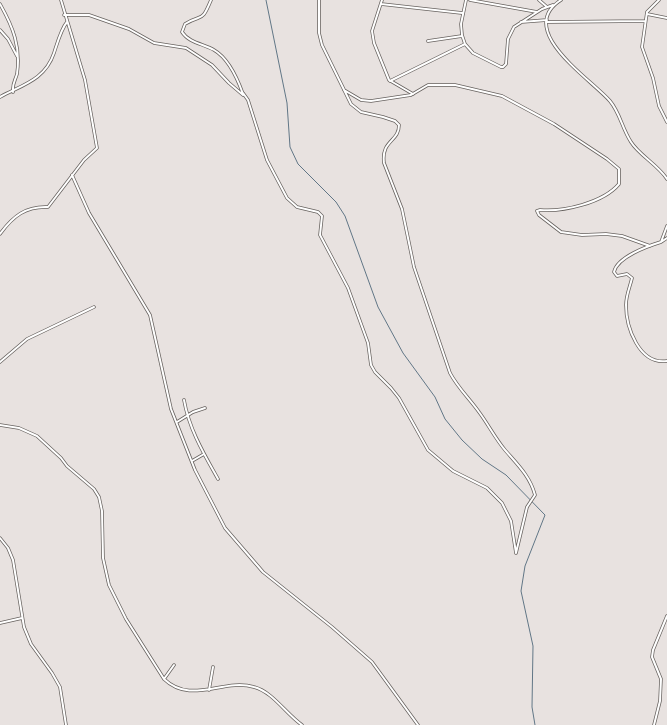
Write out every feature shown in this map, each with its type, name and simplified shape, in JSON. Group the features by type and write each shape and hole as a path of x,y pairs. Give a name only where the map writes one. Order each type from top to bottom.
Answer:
{"street":[{"path":"0,234 14,218 25,210 33,207 48,207 84,160 97,147 85,80 64,15 61,0"},
{"path":"210,0 204,15 200,19 185,24 182,32 190,39 216,51 222,56 231,70 243,95"},
{"path":"64,15 89,15 129,29 154,43 186,48 212,64 243,95 243,93 248,100 254,115 270,167 287,198 297,207 318,212 322,216 320,235 348,288 368,343 371,365 375,372 399,398 428,450 453,471 487,488 500,500 511,521 516,553 527,507 535,494 528,476 504,448 479,411 457,386 450,373 414,267 402,210 384,163 383,156 386,146 396,136 399,125 382,116 362,112 351,104 321,39 319,0"},
{"path":"382,0 372,37 390,81 413,94"},
{"path":"466,0 462,13 462,36 465,44 473,54 481,56 487,62 496,66 503,67 506,64 508,39 513,28 520,22 561,0"},
{"path":"470,0 538,12"},
{"path":"539,0 548,7"},
{"path":"659,0 650,8 647,14 642,50 653,78 659,106 667,122"},
{"path":"0,4 14,32 17,43 17,74 12,83 13,92"},
{"path":"381,4 462,13"},
{"path":"554,4 547,21 550,37 564,58 606,97 618,111 630,141 667,179"},
{"path":"647,14 667,18"},
{"path":"520,22 646,21"},
{"path":"0,97 35,80 43,72 54,53 55,46 62,34 63,27 67,22"},
{"path":"0,30 8,39 18,56"},
{"path":"428,41 462,36"},
{"path":"390,81 465,44"},
{"path":"343,89 350,95 366,101 404,97 413,94 428,85 455,85 492,93 511,99 554,124 614,164 619,170 620,181 611,192 594,200 554,211 537,211 539,215 561,232 582,235 606,234 622,236 650,246"},
{"path":"72,175 89,214 150,315 171,409 192,461 220,519 250,559 263,572 332,627 372,662 418,725"},
{"path":"661,242 667,226"},
{"path":"667,238 627,258 616,266 614,272 617,276 627,274 632,278 626,298 627,318 632,335 640,349 648,356 661,361 667,361"},
{"path":"0,362 27,339 94,307"},
{"path":"184,400 187,415 204,454 218,479"},
{"path":"177,422 187,415 205,408"},
{"path":"0,425 19,428 37,436 61,458 67,466 94,489 99,497 102,511 102,558 108,585 134,631 164,679 170,684 186,691 194,692 244,686 258,688 266,693 302,725"},
{"path":"192,461 204,454"},
{"path":"0,538 8,548 13,560 22,618 31,644 60,687 66,725"},
{"path":"654,725 662,687 661,679 652,657 667,616"},
{"path":"0,623 22,618"},
{"path":"164,679 174,665"},
{"path":"209,690 212,667"}],"waterway":[{"path":"266,0 287,103 290,147 298,164 336,202 345,216 378,307 403,353 435,397 445,419 462,440 482,459 506,475 545,515 525,566 521,591 533,646 532,707 535,725"}]}
